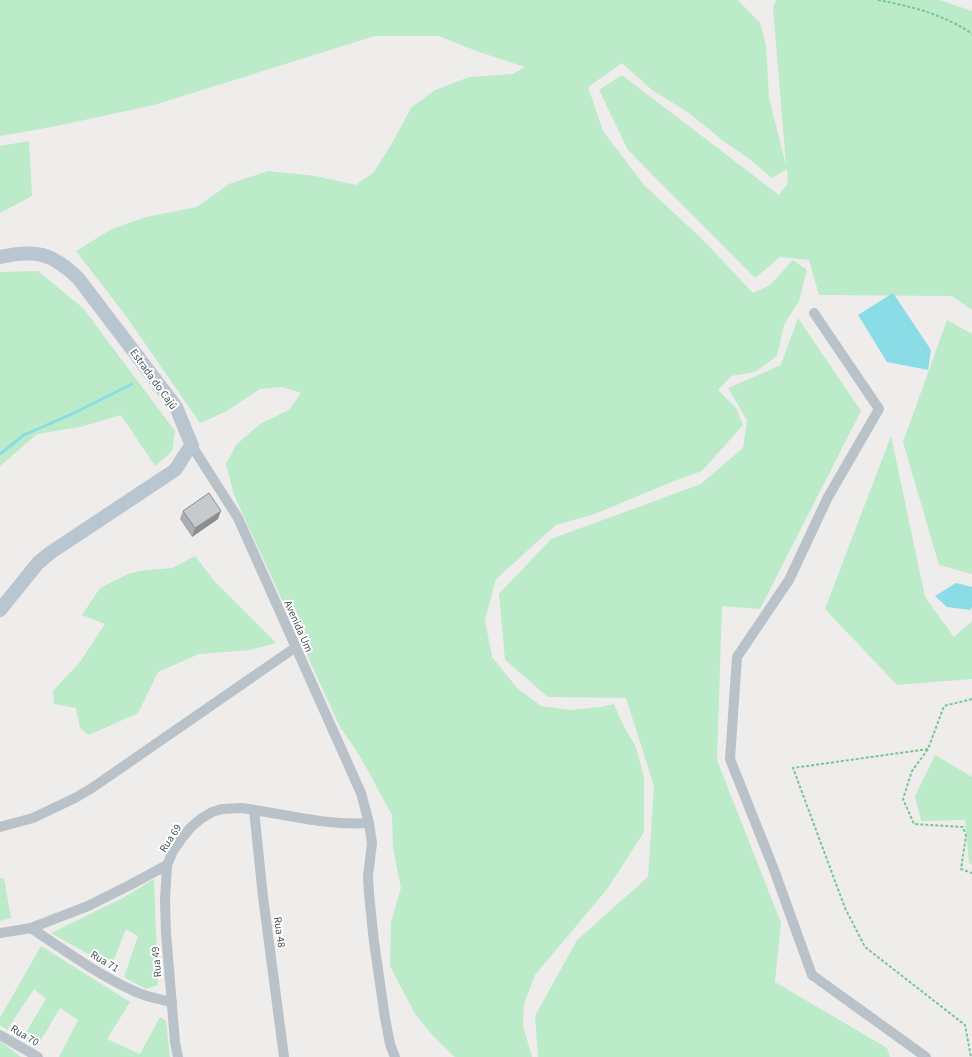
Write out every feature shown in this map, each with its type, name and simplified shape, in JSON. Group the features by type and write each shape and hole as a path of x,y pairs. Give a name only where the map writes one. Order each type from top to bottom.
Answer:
{"main road":[{"name":"Estrada do Cajú","path":"0,257 30,254 44,255 66,266 74,274 176,407 192,446"},
{"path":"0,610 38,563 50,553 175,470 192,446"}],"street":[{"path":"814,314 879,409 828,498 789,580 737,657 730,759 773,867 812,975 926,1057"},
{"name":"Avenida Um","path":"192,446 238,518 361,793 369,823 372,843 368,876 374,942 385,1018 390,1044 395,1057"},
{"path":"0,827 33,818 75,798 120,769 296,647"},
{"name":"Rua 69","path":"0,932 31,928 88,906 167,865 173,852 191,827 212,812 222,809 232,808 254,810 324,822 346,824 369,823"},
{"name":"Rua 48","path":"254,810 263,897 284,1057"},
{"name":"Rua 49","path":"167,865 165,900 166,932 175,1042 178,1057"},
{"name":"Rua 71","path":"31,928 119,984 153,998 172,1002"},
{"name":"Rua 70","path":"0,1034 38,1057"}],"path":[{"path":"878,0 898,4 944,19 972,34"},
{"path":"972,699 944,706 928,749 912,771 903,799 914,824 963,827 966,836 961,870 972,873"},
{"path":"928,749 793,768 845,908 865,947 965,1025 971,1057"}],"green space":[{"path":"0,0 738,0 760,23 766,45 769,98 786,165 773,8 776,0 939,0 972,11 972,310 952,296 819,295 809,260 780,257 755,278 628,150 599,90 622,75 779,195 788,183 787,169 772,178 689,113 652,90 622,63 588,87 603,131 644,185 704,241 753,293 770,285 793,260 807,270 799,301 784,325 777,356 755,372 731,376 718,390 736,408 743,425 702,471 595,514 556,525 496,579 485,620 492,657 517,688 541,706 570,710 601,707 614,704 624,727 636,747 644,778 644,832 608,888 535,975 524,1004 523,1026 532,1057 455,1057 433,1036 415,1014 390,966 391,922 401,888 393,848 392,815 361,758 339,725 234,495 226,464 236,445 260,424 289,410 301,393 282,387 260,389 225,412 200,423 126,316 76,251 112,229 146,217 197,207 229,184 268,171 315,176 356,185 374,172 391,145 411,108 435,90 469,77 513,74 525,67 479,52 439,36 375,36 154,105 52,127 0,136"},
{"path":"29,141 32,196 0,213 0,146"},
{"path":"38,271 83,308 175,431 172,451 155,466 121,415 80,427 37,434 0,466 0,272"},
{"path":"798,318 861,411 760,609 722,606 717,760 781,923 775,982 887,1048 890,1057 538,1057 535,1016 577,940 648,877 654,786 626,698 548,697 505,660 499,594 551,539 701,484 743,448 747,420 728,388 781,365"},
{"path":"947,320 972,334 972,574 939,565 903,442"},
{"path":"891,436 925,597 954,637 972,621 972,679 897,685 825,609"},
{"path":"195,556 216,583 276,643 250,650 199,654 158,672 138,713 89,735 80,728 76,708 54,704 53,691 80,662 105,624 82,615 100,588 128,574 139,571 172,568"},
{"path":"935,755 972,777 972,865 969,863 965,820 921,821 915,796"},
{"path":"0,878 4,878 11,918 0,921"},
{"path":"154,879 158,985 146,989 124,977 138,936 126,929 111,967 51,933 123,898"},
{"path":"41,946 130,1002 107,1039 140,1054 160,1017 166,1021 170,1057 59,1057 78,1020 60,1008 37,1047 22,1039 46,999 34,989 7,1030 0,1025 0,1018"},
{"path":"0,1041 21,1057 0,1057"}],"water":[{"path":"893,293 931,350 928,370 887,362 858,315"},
{"path":"956,583 972,587 972,607 970,610 947,607 935,596"}],"building":[{"path":"209,493 221,511 195,528 183,511"}],"waterway":[{"path":"0,454 24,435 72,414 132,384"}]}
